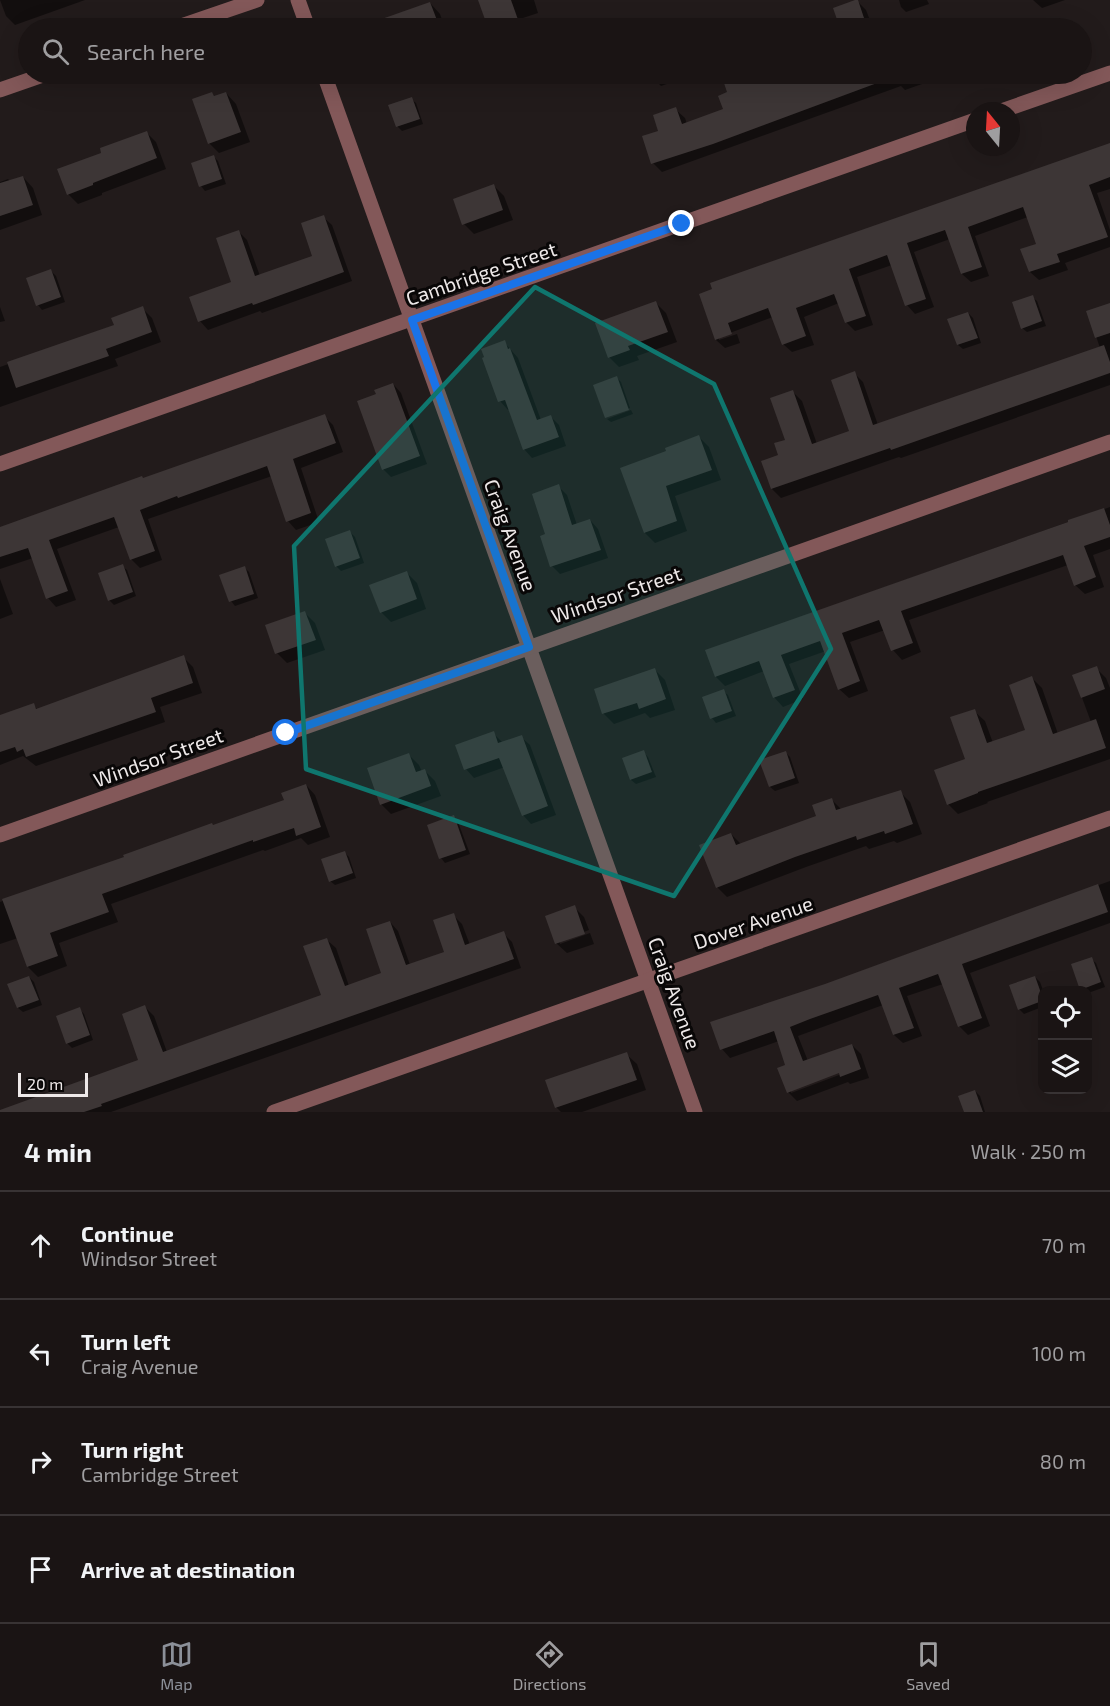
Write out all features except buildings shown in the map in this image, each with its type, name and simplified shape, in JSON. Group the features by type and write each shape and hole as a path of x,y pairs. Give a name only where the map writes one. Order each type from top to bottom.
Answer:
{"street":[{"path":"205,18 257,0"},
{"path":"298,0 304,18"},
{"path":"1092,79 1110,73"},
{"path":"0,90 18,84"},
{"name":"Craig Avenue","path":"328,84 695,1112"},
{"path":"1020,104 1078,84"},
{"name":"Cambridge Street","path":"0,464 966,123"},
{"name":"Windsor Street","path":"0,835 1110,442"},
{"name":"Dover Avenue","path":"273,1112 1110,818"}],"highlighted area":[{"path":"535,287 714,384 831,649 674,896 306,769 294,546"}],"route":[{"path":"286,733 529,647 412,320 682,224"}]}
